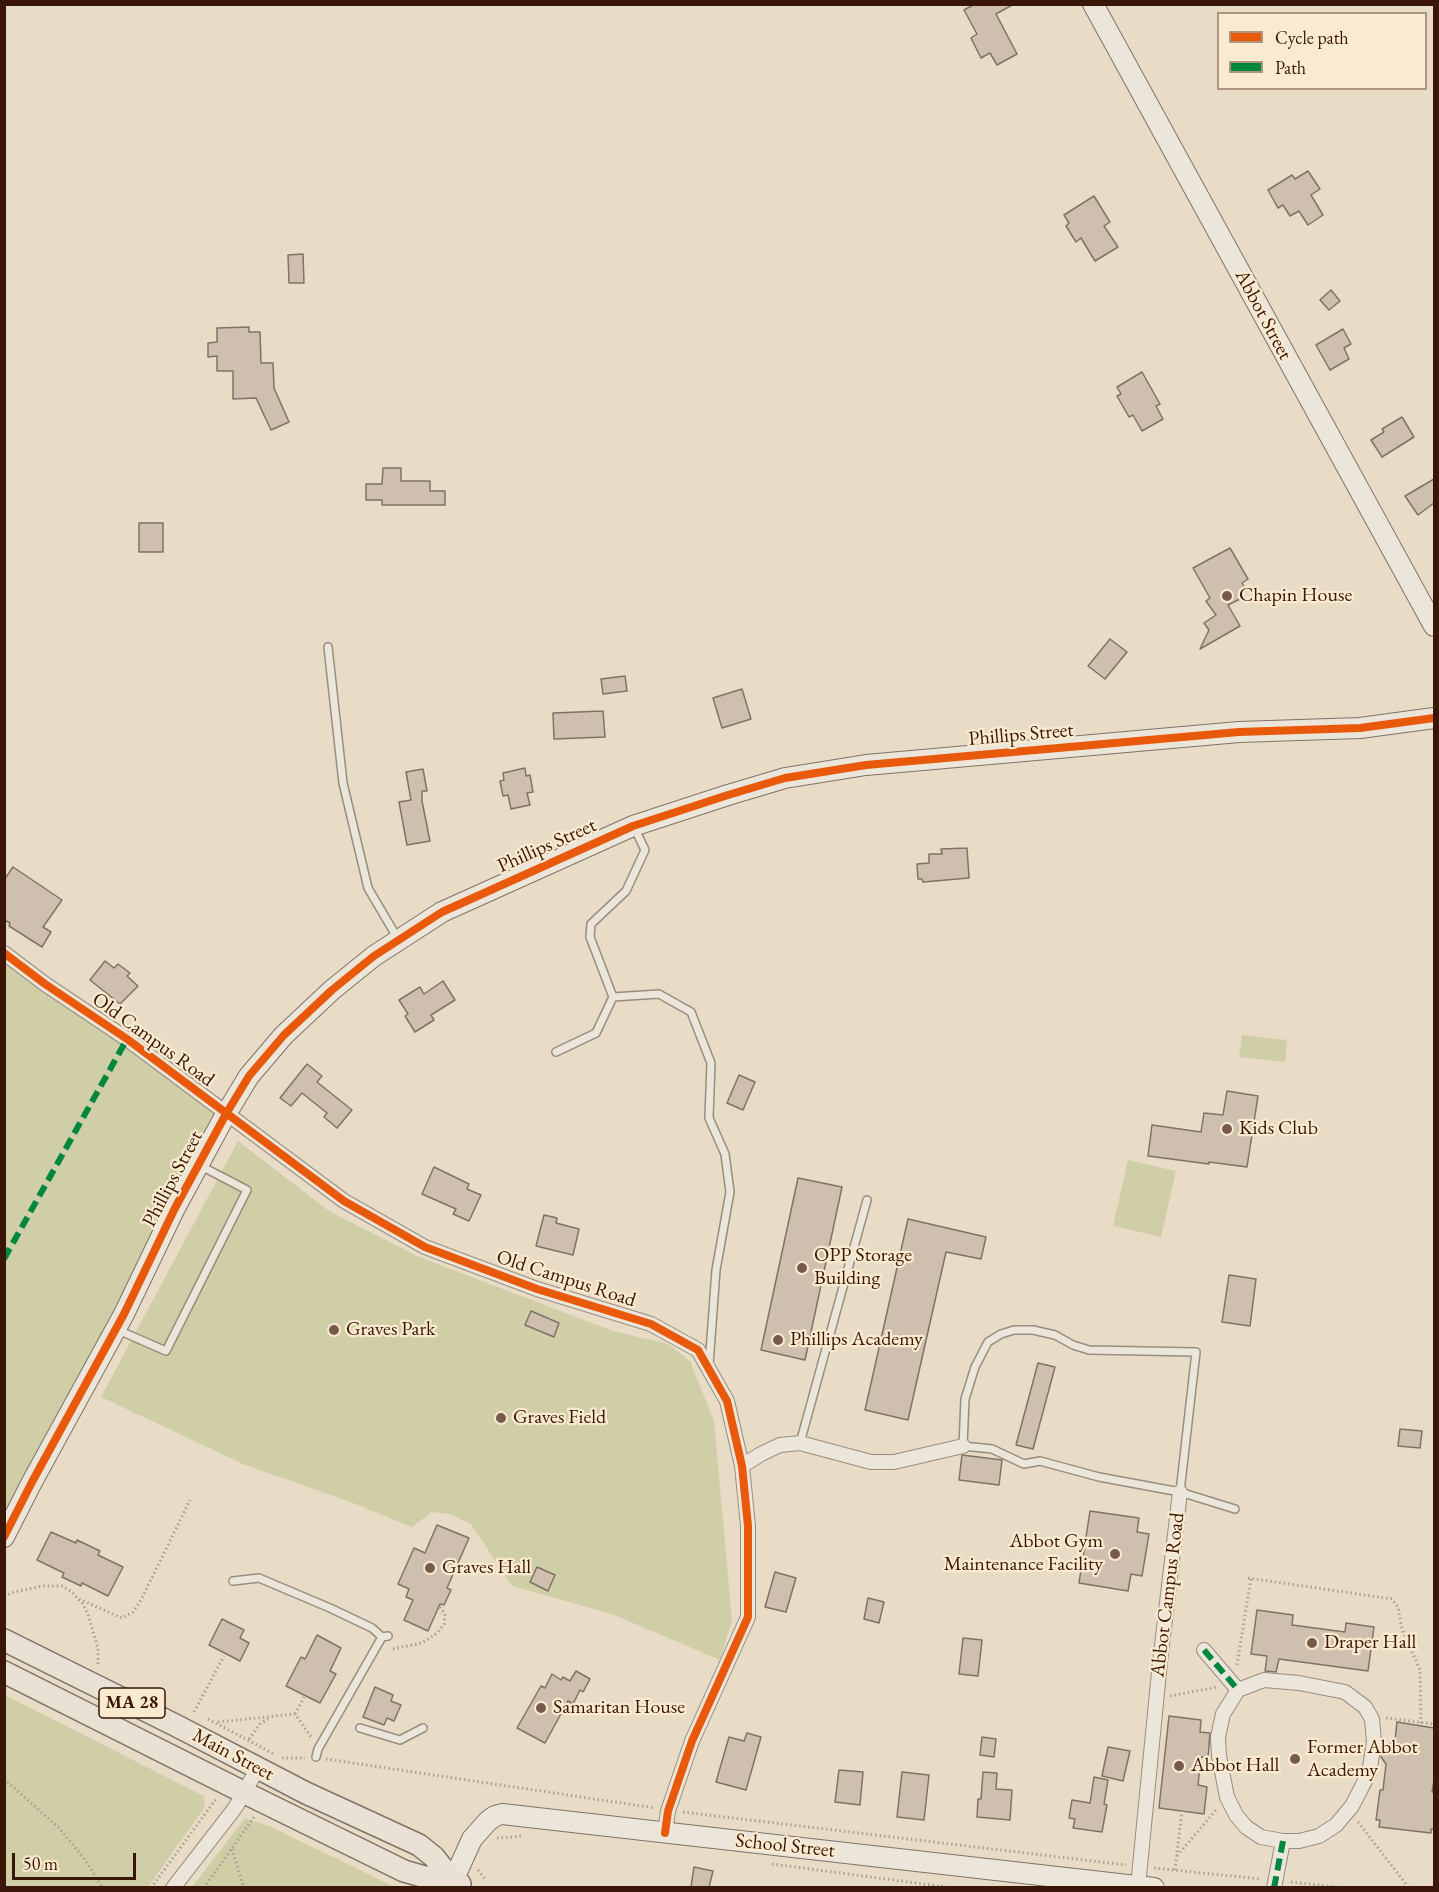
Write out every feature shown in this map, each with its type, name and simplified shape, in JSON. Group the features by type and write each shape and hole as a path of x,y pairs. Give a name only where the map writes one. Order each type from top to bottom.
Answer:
{"main road":[{"name":"Main Street","path":"4,1640 306,1793 419,1845 434,1857 456,1885"},
{"name":"Main Street","path":"4,1672 404,1871 456,1885"}],"street":[{"name":"Abbot Street","path":"1093,4 1434,626"},
{"name":"Phillips Street","path":"4,1538 116,1329 198,1164 249,1076 284,1035 350,976 374,956 442,912 633,826 785,778 866,765 1239,732 1360,728 1434,718"},
{"name":"Old Campus Road","path":"4,953 122,1036 344,1201 425,1246 537,1289 651,1324 698,1350 727,1401 742,1466 748,1526 747,1617 692,1741 668,1811 665,1833"},
{"name":"Abbot Campus Road","path":"742,1466 780,1445 800,1443 871,1462 894,1462 963,1446"},
{"name":"Abbot Campus Road","path":"1145,1880 1156,1699 1180,1492"},
{"path":"1204,1650 1236,1687"},
{"path":"1264,1680 1299,1683 1346,1692 1365,1707 1372,1719 1374,1742 1371,1766 1364,1784 1352,1806 1336,1825 1319,1836 1299,1841 1261,1837 1246,1827 1236,1815 1227,1797 1219,1756 1218,1737 1224,1714 1236,1687 1264,1680"},
{"path":"173,1887 245,1793 258,1768"},
{"name":"School Street","path":"456,1885 472,1839 481,1827 495,1816 508,1814 1106,1885 1145,1880"},
{"path":"1275,1884 1283,1841"}],"lane":[{"path":"328,647 343,783 368,888 399,940"},
{"path":"556,1052 596,1033 613,997 590,937 591,924 626,891 645,850 633,826"},
{"path":"613,997 659,994 691,1012 711,1063 709,1118 725,1154 730,1192 716,1270 709,1368"},
{"path":"116,1329 166,1351 247,1190 198,1164"},
{"path":"800,1443 867,1200"},
{"path":"963,1446 965,1399 975,1367 988,1342 1001,1334 1014,1330 1034,1330 1054,1335 1089,1350 1196,1352 1180,1492 1235,1509"},
{"name":"Abbot Campus Road","path":"963,1446 992,1449 1024,1464 1040,1461 1058,1467 1180,1492"},
{"path":"233,1581 259,1578 330,1608 372,1628 385,1637 318,1749 316,1757"},
{"path":"360,1728 400,1740 423,1728"}],"path":[{"path":"79,1599 117,1617 126,1617 133,1612 190,1500"},
{"path":"1156,1699 1236,1687 1249,1578 1392,1599 1398,1607 1402,1629 1420,1670 1421,1724"},
{"path":"4,1596 43,1586 62,1586 72,1592 88,1615 98,1648 98,1666"},
{"path":"393,1649 422,1643 437,1633 444,1624 445,1614 439,1606"},
{"path":"194,1713 224,1656"},
{"path":"295,1714 303,1697"},
{"path":"295,1714 313,1739 316,1757"},
{"path":"215,1723 295,1714"},
{"path":"249,1739 263,1721 275,1716"},
{"path":"1372,1719 1382,1717 1434,1724"},
{"path":"282,1758 316,1757 655,1808"},
{"path":"4,1779 58,1827 83,1857 103,1887"},
{"path":"1177,1856 1227,1797"},
{"path":"151,1887 216,1798"},
{"path":"1352,1806 1359,1825 1409,1887"},
{"path":"1175,1870 1182,1811"},
{"path":"681,1812 1145,1880 1175,1870 1275,1884 1346,1887"},
{"path":"204,1887 254,1817"},
{"path":"496,1838 528,1836"},
{"path":"232,1849 244,1887"},
{"path":"481,1861 478,1869 485,1879"},
{"path":"769,1864 954,1887"}],"shaded area":[{"path":"5,956 226,1114 5,1548"},
{"path":"1242,1035 1287,1040 1285,1062 1239,1057"},
{"path":"238,1141 329,1211 419,1257 613,1331 668,1344 690,1361 714,1421 732,1620 720,1660 612,1614 512,1586 471,1524 450,1514 432,1512 412,1527 353,1503 243,1464 101,1397"},
{"path":"1128,1160 1176,1171 1161,1237 1113,1226"},
{"path":"5,1695 204,1796 205,1807 148,1887 5,1887"},
{"path":"245,1818 271,1827 395,1887 192,1887"}],"building":[{"path":"975,4 1014,4 996,14 1017,54 997,65 990,53 981,58 971,38 977,34 964,10"},
{"path":"1308,171 1320,189 1311,195 1323,215 1308,225 1299,211 1290,216 1283,205 1278,208 1268,190 1292,175 1295,179"},
{"path":"1094,196 1110,222 1104,226 1118,247 1095,261 1081,238 1076,242 1066,226 1069,223 1064,215"},
{"path":"303,254 304,283 289,283 288,255"},
{"path":"1331,290 1340,301 1329,310 1320,300"},
{"path":"249,327 249,332 260,332 261,363 273,363 274,388 289,422 271,430 256,398 233,399 233,371 217,371 217,356 208,357 208,343 217,342 217,328"},
{"path":"1343,329 1351,344 1344,348 1349,359 1330,370 1316,345"},
{"path":"1142,372 1160,404 1156,406 1163,419 1142,431 1133,415 1129,417 1117,396 1121,394 1117,387"},
{"path":"1402,417 1414,437 1382,457 1371,440 1384,432 1382,429"},
{"path":"383,468 401,468 401,481 430,481 430,491 445,491 445,505 382,505 382,500 366,500 366,484 382,484"},
{"path":"1434,479 1434,503 1418,515 1405,496"},
{"path":"139,523 163,523 163,552 139,552"},
{"name":"Chapin House","path":"1230,548 1248,579 1242,583 1246,590 1239,593 1242,598 1228,605 1240,626 1200,649 1209,630 1204,623 1216,615 1206,601 1210,598 1193,568"},
{"path":"1110,639 1127,652 1105,679 1088,666"},
{"path":"625,676 627,691 603,694 601,679"},
{"path":"742,689 751,719 722,728 713,698"},
{"path":"603,711 605,737 554,739 553,713"},
{"path":"525,768 526,776 530,775 533,792 527,793 530,805 511,809 508,795 503,796 500,781 504,780 503,773"},
{"path":"423,769 427,791 422,791 422,801 430,841 407,845 399,802 411,800 406,772"},
{"path":"967,848 969,878 923,882 922,879 918,879 917,864 929,863 929,854 942,854 941,849"},
{"path":"13,867 62,900 43,927 51,932 42,947 9,926 10,923 4,920 4,880"},
{"path":"105,961 114,968 118,964 130,973 127,976 138,986 120,1004 90,980"},
{"path":"443,981 455,1000 431,1015 434,1020 415,1032 399,1000 420,987 424,994"},
{"path":"307,1064 322,1076 317,1082 352,1110 337,1128 324,1117 327,1113 302,1093 291,1106 280,1098"},
{"path":"739,1075 755,1082 743,1110 727,1103"},
{"name":"Kids Club","path":"1227,1091 1258,1096 1247,1167 1148,1156 1152,1125 1201,1132 1204,1113 1223,1115"},
{"path":"434,1167 469,1184 467,1189 481,1195 469,1221 453,1214 456,1209 422,1194"},
{"name":"OPP Storage Building","path":"798,1178 842,1187 805,1360 761,1350"},
{"path":"544,1215 557,1218 556,1223 579,1229 573,1255 536,1246"},
{"path":"908,1219 986,1237 981,1259 946,1252 908,1420 865,1410"},
{"path":"1229,1275 1256,1279 1250,1326 1222,1322"},
{"path":"531,1311 559,1323 554,1337 525,1325"},
{"path":"1038,1363 1055,1367 1033,1449 1016,1445"},
{"path":"1400,1429 1422,1431 1420,1448 1398,1446"},
{"path":"962,1455 1002,1460 999,1485 959,1480"},
{"name":"Abbot Gym Maintenance Facility","path":"1090,1511 1139,1518 1137,1532 1149,1534 1142,1576 1131,1574 1128,1591 1079,1583"},
{"name":"Graves Hall","path":"437,1525 469,1538 447,1588 451,1590 444,1605 440,1604 428,1631 404,1620 413,1600 406,1597 409,1589 398,1584 414,1548 425,1553"},
{"path":"51,1532 76,1543 77,1540 100,1551 98,1555 123,1567 108,1596 82,1583 81,1586 62,1577 64,1573 37,1560"},
{"path":"537,1567 555,1575 548,1591 530,1582"},
{"path":"775,1572 796,1578 786,1612 765,1607"},
{"path":"868,1598 884,1602 879,1623 864,1619"},
{"name":"Draper Hall","path":"1257,1610 1293,1615 1292,1625 1345,1632 1346,1623 1374,1627 1368,1671 1279,1659 1276,1672 1265,1671 1267,1656 1251,1654"},
{"path":"222,1619 244,1630 240,1638 249,1643 240,1661 209,1645"},
{"path":"317,1635 341,1648 330,1671 336,1674 320,1703 286,1686 301,1657 305,1659"},
{"path":"963,1638 982,1640 978,1676 959,1674"},
{"name":"Samaritan House","path":"576,1671 590,1679 583,1692 580,1690 573,1704 568,1701 545,1743 517,1728 541,1686 545,1688 552,1674 561,1680 563,1677 570,1681"},
{"path":"375,1687 393,1695 391,1701 401,1705 394,1721 387,1718 384,1725 363,1717"},
{"name":"Abbot Hall","path":"1169,1716 1201,1720 1200,1732 1210,1733 1208,1758 1201,1757 1198,1785 1207,1787 1204,1814 1159,1808"},
{"path":"1397,1722 1434,1728 1432,1792 1434,1792 1434,1829 1431,1829 1431,1833 1379,1827 1380,1820 1376,1820 1386,1764 1381,1757 1382,1749 1395,1740"},
{"path":"747,1733 761,1737 746,1790 716,1782 729,1737 744,1741"},
{"path":"982,1737 996,1739 994,1757 980,1755"},
{"path":"1108,1747 1130,1751 1123,1781 1102,1776"},
{"path":"839,1770 863,1772 860,1805 835,1802"},
{"path":"902,1772 929,1775 924,1820 897,1817"},
{"path":"983,1772 997,1773 996,1789 1012,1790 1010,1820 977,1817"},
{"path":"1094,1777 1108,1780 1104,1804 1107,1805 1102,1832 1073,1828 1075,1819 1069,1818 1072,1800 1090,1803"},
{"path":"694,1867 713,1871 709,1887 691,1887"}],"marked path":[{"path":"4,1259 127,1039"},
{"path":"1204,1650 1238,1690"},
{"path":"1274,1888 1283,1841"}],"cycle path":[{"path":"4,1537 124,1314 175,1208 249,1076 284,1035 332,990 374,956 442,912 633,826 785,778 866,765 1239,732 1360,728 1434,718"},
{"path":"4,953 45,984 127,1039 344,1201 425,1247 537,1289 651,1324 698,1350 727,1401 742,1466 748,1526 748,1617 692,1741 668,1811 665,1833"}],"place":[{"name":"Chapin House","path":"1227,596"},
{"name":"Kids Club","path":"1227,1129"},
{"name":"OPP Storage Building","path":"802,1268"},
{"name":"Graves Park","path":"334,1330"},
{"name":"Phillips Academy","path":"778,1340"},
{"name":"Graves Field","path":"501,1418"},
{"name":"Abbot Gym Maintenance Facility","path":"1115,1554"},
{"name":"Graves Hall","path":"430,1568"},
{"name":"Draper Hall","path":"1312,1643"},
{"name":"Samaritan House","path":"541,1708"},
{"name":"Former Abbot Academy","path":"1295,1759"},
{"name":"Abbot Hall","path":"1179,1766"}]}
